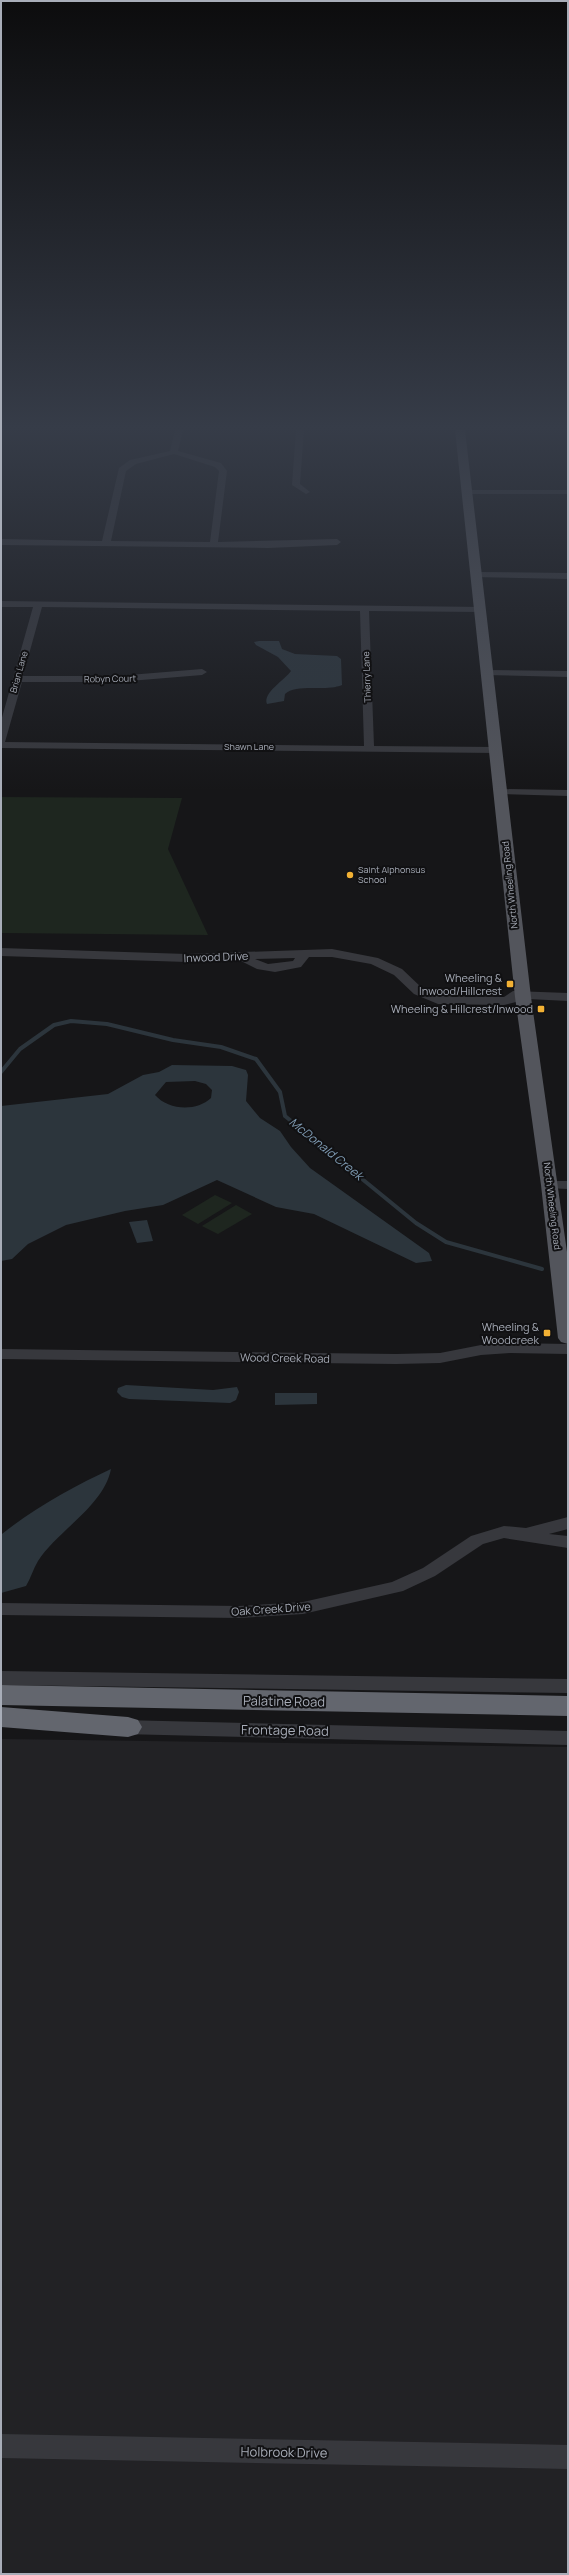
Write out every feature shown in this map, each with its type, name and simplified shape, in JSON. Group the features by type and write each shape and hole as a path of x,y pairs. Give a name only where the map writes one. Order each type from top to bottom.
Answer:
{"highway":[{"name":"Palatine Road","path":"1,1695 568,1706"},
{"name":"Palatine Road","path":"1,1710 568,1719"},
{"path":"1,1717 128,1727"}],"main road":[{"name":"North Wheeling Road","path":"473,550 501,792 522,997 559,1185 568,1338"}],"street":[{"path":"476,575 568,576"},
{"path":"1,604 480,608"},
{"name":"Brian Lane","path":"1,740 38,604"},
{"name":"Thierry Lane","path":"364,607 369,748"},
{"name":"Robyn Court","path":"17,679 117,679 202,672"},
{"path":"487,673 568,674"},
{"name":"Shawn Lane","path":"1,745 496,750"},
{"path":"501,792 568,793"},
{"name":"Inwood Drive","path":"1,952 187,958 241,956 254,966 268,969 297,964 305,954 332,953 374,961 398,972 420,992 438,1000 504,1001 522,997"},
{"path":"522,997 568,997"},
{"name":"Wood Creek Road","path":"1,1354 396,1359 440,1358 481,1350 510,1348 568,1349"},
{"name":"Oak Creek Drive","path":"526,1534 568,1524"},
{"name":"Oak Creek Drive","path":"1,1609 239,1612 302,1608 355,1598 397,1587 429,1572 477,1540 504,1532 526,1534 537,1538 568,1542"},
{"path":"1,1678 568,1686"},
{"name":"Frontage Road","path":"1,1726 128,1727 568,1738"},
{"name":"Holbrook Drive","path":"1,2446 568,2457"}],"shaded area":[{"path":"279,641 282,649 295,654 337,656 341,659 342,685 328,688 296,689 285,694 284,701 267,704 266,700 268,695 291,671 278,657 256,645 254,642"},
{"path":"1,797 182,798 168,849 208,935 1,933"},
{"path":"172,1065 232,1066 246,1070 248,1075 246,1101 260,1118 280,1131 291,1147 310,1168 429,1253 432,1261 416,1263 314,1214 276,1207 217,1180 163,1205 125,1211 66,1225 28,1244 12,1259 1,1261 1,1106 108,1094 143,1075 159,1072","holes":["195,1081 206,1084 212,1090 211,1098 198,1106 174,1106 167,1104 155,1095 166,1082"]},
{"path":"215,1195 232,1203 198,1224 182,1215"},
{"path":"236,1205 252,1214 218,1234 202,1226"},
{"path":"147,1220 153,1241 137,1243 129,1222"},
{"path":"126,1385 213,1390 237,1387 239,1392 236,1400 230,1403 129,1399 122,1397 117,1392 118,1388"},
{"path":"275,1393 317,1393 317,1404 275,1405"},
{"path":"111,1469 107,1482 99,1495 79,1518 46,1550 36,1564 26,1586 1,1593 2,1534 55,1498"},
{"path":"1,1739 568,1747 568,2574 1,2574"}],"waterway":[{"name":"McDonald Creek","path":"1,1072 20,1049 54,1025 71,1021 107,1024 173,1040 221,1047 256,1059 280,1092 285,1116 416,1223 446,1242 542,1269"}],"place":[{"name":"Saint Alphonsus School","path":"350,875"},
{"name":"Wheeling & Inwood/Hillcrest","path":"510,984"},
{"name":"Wheeling & Hillcrest/Inwood","path":"541,1009"},
{"name":"Wheeling & Woodcreek","path":"547,1333"}]}
